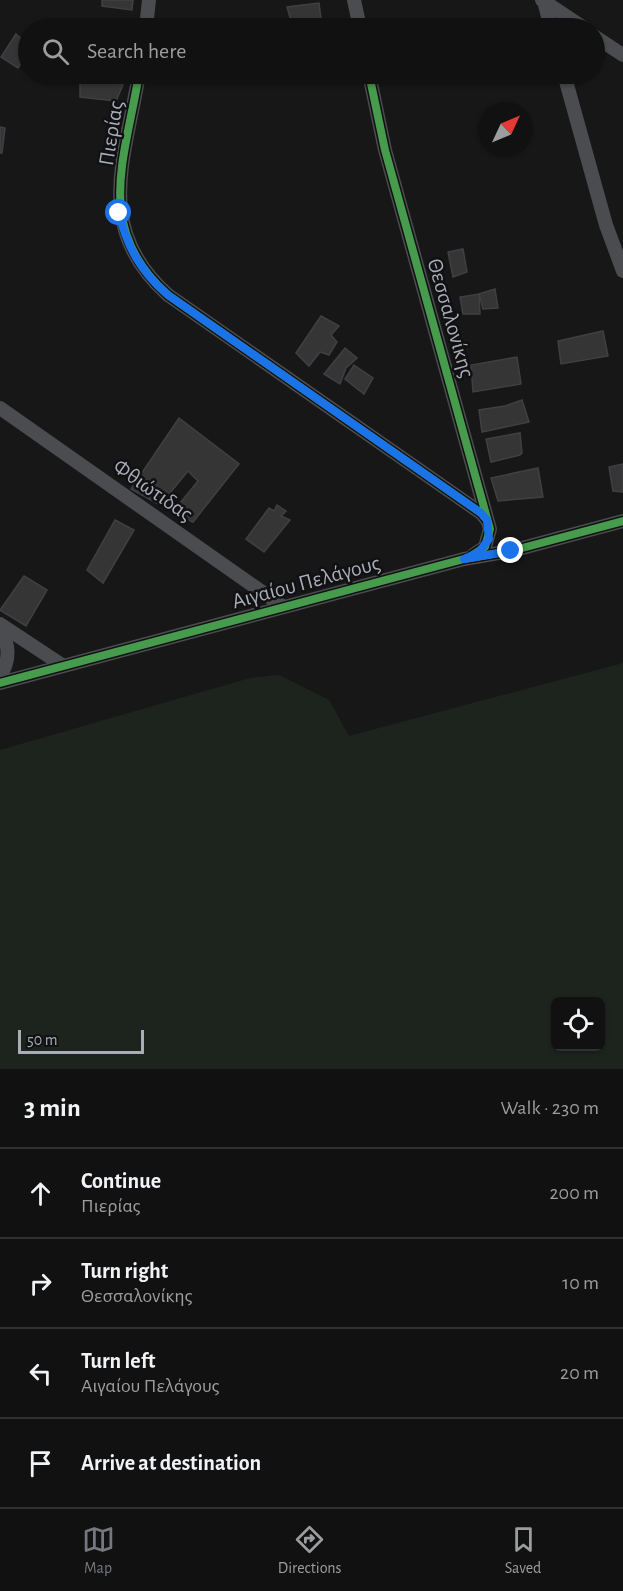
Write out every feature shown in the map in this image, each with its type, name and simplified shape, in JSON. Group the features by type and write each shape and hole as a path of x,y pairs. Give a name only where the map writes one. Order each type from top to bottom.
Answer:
{"street":[{"path":"147,18 149,0"},
{"path":"354,0 358,18"},
{"path":"543,1 548,18"},
{"path":"543,1 569,18"},
{"path":"605,43 623,55"},
{"name":"Πιερίας","path":"137,84 120,185 119,213 127,239 140,266 168,295 474,508 487,520"},
{"name":"Θεσσαλονίκης","path":"371,84 385,150 487,520 489,539 485,547 464,559"},
{"path":"567,84 606,225 623,271"},
{"name":"Φθιώτιδας","path":"0,408 282,606"},
{"name":"Αιγαίου Πελάγους","path":"0,683 282,606 464,559 511,551 623,521"},
{"path":"0,624 62,665"},
{"path":"0,630 7,644 8,655 0,676"}],"shaded area":[{"path":"623,663 623,1069 0,1069 0,750 250,678 279,675 329,700 349,736"}],"building":[{"path":"102,0 133,0 132,10 102,6"},
{"path":"319,3 321,18 290,18 287,7"},
{"path":"16,34 18,36 18,68 1,57"},
{"path":"80,84 123,85 116,101 80,97"},
{"path":"0,127 5,128 2,153 0,153"},
{"path":"463,249 467,272 453,277 448,252"},
{"path":"495,289 498,308 483,309 479,294"},
{"path":"479,294 480,314 463,314 460,297"},
{"path":"321,316 339,326 331,335 337,342 329,355 320,352 309,366 296,353"},
{"path":"603,331 608,356 561,364 558,341"},
{"path":"345,348 357,358 346,368 340,384 324,374"},
{"path":"517,357 521,384 473,392 471,365"},
{"path":"354,365 373,378 364,394 345,379"},
{"path":"522,400 529,422 482,432 479,410 505,406"},
{"path":"179,418 239,464 193,522 172,513 198,481 188,471 160,505 131,489"},
{"path":"520,433 522,453 520,455 491,462 486,439"},
{"path":"623,464 623,492 613,491 609,467"},
{"path":"538,468 543,497 498,501 491,478"},
{"path":"277,505 286,511 281,516 290,520 264,552 246,539 269,508 274,511"},
{"path":"115,520 134,530 103,583 87,570"},
{"path":"24,576 47,590 26,626 0,610"}],"cycle path":[{"path":"137,84 122,164 120,192 122,218 130,244 145,270 168,295 481,513 487,520"},
{"path":"371,84 385,150 490,529 485,547 471,556"},
{"path":"0,683 464,559 511,551 623,521"}],"route":[{"path":"119,213 132,254 153,282 168,295 334,413 481,513 490,529 489,539 479,552 464,559 511,551"}]}
